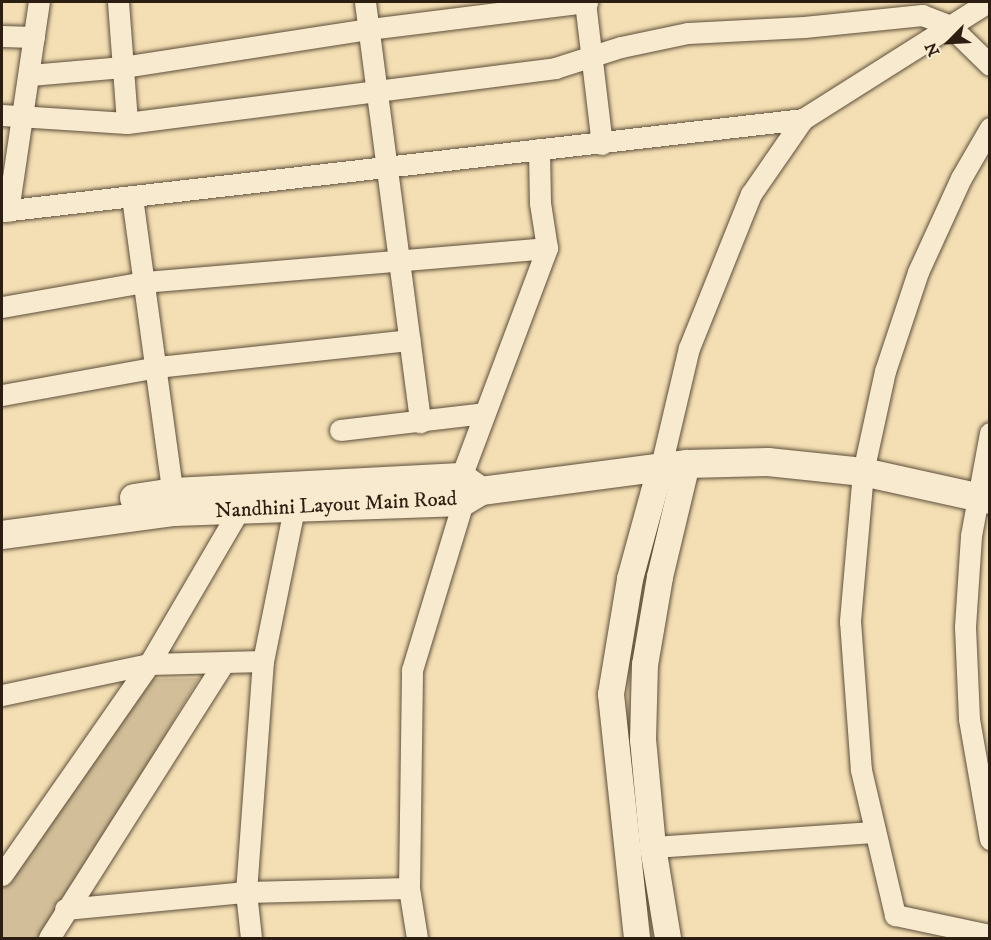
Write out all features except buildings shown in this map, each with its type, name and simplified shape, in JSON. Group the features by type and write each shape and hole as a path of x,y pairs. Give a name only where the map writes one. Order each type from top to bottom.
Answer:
{"main road":[{"name":"Nandhini Layout Main Road","path":"2,535 174,502 240,508 297,496 468,490 674,465 768,462 863,472 983,498"},
{"path":"2,518 174,502 297,496"}],"street":[{"path":"39,2 30,75 11,116 5,211 387,166 602,144 803,119"},
{"path":"121,2 127,123"},
{"path":"365,2 420,422"},
{"path":"30,75 123,67 369,28 586,2 595,58 602,144"},
{"path":"668,939 652,847 644,740 645,665 660,577 689,348 750,194 803,119 988,2"},
{"path":"11,116 127,123 377,93 555,68 595,58 621,47 688,33 804,27 922,15 950,26 990,65"},
{"path":"2,36 34,36"},
{"path":"990,128 938,224 914,282 885,371 863,472 852,571 851,670 861,770 873,832 895,915 990,935"},
{"path":"417,939 409,888 412,670 468,490 484,413 547,248 540,203 539,149"},
{"path":"132,197 174,502"},
{"path":"2,308 144,282 547,248"},
{"path":"2,395 157,367 410,340"},
{"path":"340,430 484,413"},
{"path":"990,433 983,498 967,582 966,673 975,765 990,839"},
{"path":"637,939 611,694 630,579 674,465"},
{"path":"251,939 246,892 263,661 297,496"},
{"path":"2,875 149,664 240,508"},
{"path":"2,695 149,664 223,664 263,661"},
{"path":"49,939 65,909 223,664"},
{"path":"652,847 873,832"},
{"path":"65,909 246,892 409,888"}],"shaded area":[{"path":"199,678 44,938 2,938 2,885 146,679"}]}
